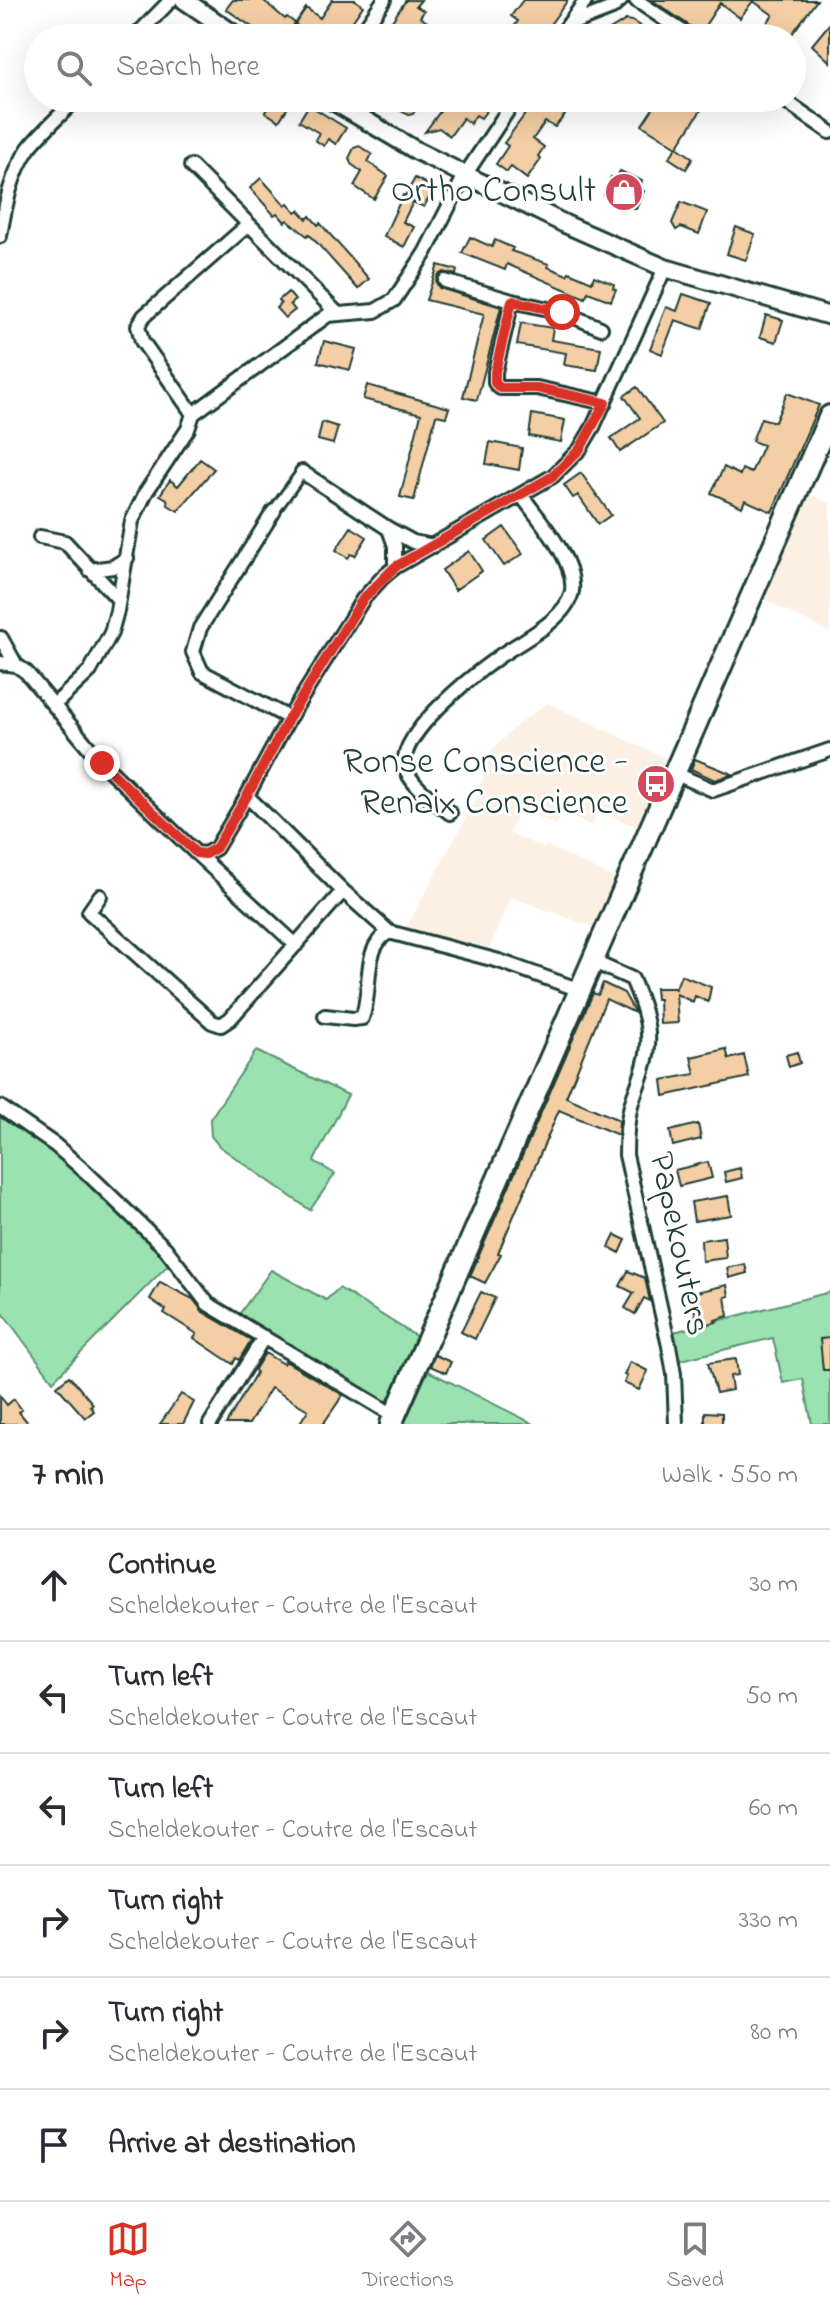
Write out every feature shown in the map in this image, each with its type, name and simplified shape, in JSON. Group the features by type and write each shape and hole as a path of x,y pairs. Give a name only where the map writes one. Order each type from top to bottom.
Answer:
{"main road":[{"path":"393,1420 830,416"}],"street":[{"path":"148,24 171,0"},
{"path":"184,0 219,24"},
{"path":"368,24 384,0"},
{"path":"569,24 586,0"},
{"path":"571,24 612,8 621,0"},
{"path":"636,0 671,24"},
{"path":"0,236 8,193 16,171 29,148 64,112"},
{"path":"352,112 465,175 665,268 830,316"},
{"path":"54,705 90,671 111,633 132,521 146,492 188,429 193,414 312,325 337,313 375,311 396,297 425,253 465,175 507,112"},
{"path":"801,112 830,132"},
{"path":"191,166 337,313"},
{"path":"193,414 142,341 138,326 144,316 248,225"},
{"path":"196,853 205,854 216,848 289,718 363,599 395,567 522,496 553,476 580,449 605,403 665,268"},
{"path":"445,281 562,312 601,328"},
{"path":"512,301 495,383 500,388 537,388 605,403"},
{"path":"289,718 202,672 193,652 200,628 302,472 389,529 413,542 433,546"},
{"path":"450,813 411,780 404,754 409,740 452,695 495,659 561,614 572,588 566,560 522,496"},
{"path":"389,529 395,546 395,567"},
{"path":"40,537 65,542 119,600"},
{"path":"90,570 113,567 127,558"},
{"path":"1,638 16,665 26,672 91,750"},
{"path":"0,663 16,665"},
{"path":"674,773 713,790 830,750"},
{"path":"100,761 296,945"},
{"path":"247,796 389,932 499,961 580,990"},
{"path":"100,896 89,912 212,1022 221,1025 230,1019 343,891"},
{"path":"325,1016 362,1018 367,1006 373,949 379,938 389,932"},
{"name":"Papekouters","path":"594,962 632,979 642,1003 649,1043 631,1105 626,1155 671,1360 676,1424"},
{"path":"0,1107 55,1145 171,1257 208,1304 366,1399 393,1420"},
{"path":"210,1424 264,1337"}],"shaded area":[{"path":"809,494 830,503 830,633 761,598"},
{"path":"548,703 671,761 640,828 598,811 592,826 562,813 557,825 519,809 509,833 544,848 546,845 617,880 596,928 510,897 490,948 405,930 478,796 484,774 483,758 522,721"}],"green space":[{"path":"256,1051 348,1095 314,1161 335,1174 310,1210 219,1146 211,1136 210,1119"},
{"path":"0,1110 81,1172 169,1264 53,1381 0,1309"},
{"path":"271,1270 326,1300 339,1288 417,1337 389,1405 238,1316"},
{"path":"830,1292 830,1424 812,1424 803,1379 783,1383 773,1338 677,1361 670,1333"},
{"path":"428,1371 534,1424 404,1424"}],"building":[{"path":"233,0 263,0 285,19 287,17 295,23 248,24 226,9"},
{"path":"332,0 355,0 363,6 351,24 295,24 306,8 320,18"},
{"path":"406,0 421,0 416,6 424,11 420,17 430,24 390,24"},
{"path":"523,0 568,0 550,24 516,24 518,21 511,16"},
{"path":"652,0 817,0 799,24 766,24 773,15 753,1 740,18 720,3 706,24 687,24"},
{"path":"626,20 637,24 620,24"},
{"path":"830,23 830,62 812,45"},
{"path":"265,112 285,112 279,121"},
{"path":"305,112 320,112 346,128 336,144 328,139 324,146 315,140 319,133 299,121"},
{"path":"440,112 486,112 481,118 476,115 470,124 463,118 450,136 439,128 425,132"},
{"path":"527,112 567,112 555,127 545,122 533,139 544,147 538,156 541,159 527,179 511,167 507,172 496,164 508,146 504,143"},
{"path":"651,112 700,112 677,147 642,125"},
{"path":"359,146 372,154 368,162 388,176 374,199 354,186 362,172 351,164 349,158 354,148"},
{"path":"677,147 693,158 686,169 669,158"},
{"path":"620,171 642,181 639,189 644,191 636,209 604,195 611,177 616,179"},
{"path":"261,178 285,205 288,203 307,219 310,216 318,225 320,223 369,279 358,289 309,234 307,236 287,220 285,222 277,213 274,215 250,188"},
{"path":"415,178 434,188 424,207 413,202 403,222 414,227 404,247 384,236 403,195"},
{"path":"681,202 707,212 699,234 681,227 676,230 672,223"},
{"path":"736,227 755,234 746,260 727,254"},
{"path":"470,237 492,247 495,240 513,248 511,251 549,264 548,267 567,275 569,272 592,282 594,276 614,284 613,288 616,289 611,301 588,292 585,298 507,264 505,270 462,253"},
{"path":"438,265 457,270 456,275 444,272 438,275 436,282 439,288 501,307 477,400 463,397 484,314 426,300"},
{"path":"288,292 295,300 290,304 295,310 285,318 276,308"},
{"path":"683,294 711,303 702,329 675,320 662,354 650,349 666,307 677,311"},
{"path":"766,315 783,320 776,342 760,337"},
{"path":"521,323 553,328 551,340 601,348 597,370 564,365 566,353 517,345"},
{"path":"324,341 356,349 350,370 318,362"},
{"path":"367,385 449,408 446,417 436,415 414,500 400,497 421,414 363,399"},
{"path":"637,387 663,423 620,452 611,438 640,418 624,396"},
{"path":"787,393 819,405 772,512 745,500 742,507 711,493 724,467 740,475 742,469 751,473 763,445 752,441 761,418 775,422"},
{"path":"532,414 565,420 561,442 529,436"},
{"path":"322,422 338,427 333,444 318,440"},
{"path":"490,442 522,448 519,470 486,464"},
{"path":"200,459 214,469 178,511 160,495 170,480 178,486"},
{"path":"581,473 611,515 598,524 578,495 573,498 564,485"},
{"path":"351,527 367,537 355,556 351,554 348,558 336,550"},
{"path":"504,527 523,554 504,566 486,540"},
{"path":"469,551 482,571 455,590 442,570"},
{"path":"695,759 732,774 715,780 691,769"},
{"path":"681,975 711,987 708,1002 695,996 693,1002 676,994 678,1023 660,1024 659,999 656,999 655,988 675,990"},
{"path":"603,983 624,993 635,1013 606,999 566,1097 619,1120 618,1135 559,1110 498,1253 501,1254 485,1283 470,1276 593,993 598,995"},
{"path":"726,1049 729,1059 744,1055 749,1077 664,1096 662,1080 695,1074 691,1057"},
{"path":"797,1052 800,1063 789,1067 786,1055"},
{"path":"698,1124 701,1139 673,1146 670,1131"},
{"path":"708,1162 712,1178 679,1186 675,1170"},
{"path":"740,1168 742,1178 726,1182 724,1172"},
{"path":"728,1196 731,1215 694,1221 691,1202"},
{"path":"615,1235 626,1240 620,1253 609,1247"},
{"path":"724,1237 726,1258 702,1261 701,1240"},
{"path":"745,1264 747,1273 729,1278 727,1268"},
{"path":"628,1271 645,1278 650,1301 644,1298 635,1314 625,1308 634,1293 620,1286"},
{"path":"160,1282 193,1299 203,1312 251,1340 239,1360 236,1358 233,1364 194,1338 197,1334 164,1313 166,1310 150,1299"},
{"path":"727,1285 728,1316 697,1327 692,1293"},
{"path":"481,1292 495,1298 475,1339 461,1332"},
{"path":"830,1338 830,1370 823,1370 820,1339"},
{"path":"265,1353 283,1364 285,1361 343,1395 323,1424 299,1424 308,1410 271,1388 249,1424 226,1424"},
{"path":"435,1355 451,1362 446,1373 430,1366"},
{"path":"736,1359 738,1375 730,1376 732,1390 716,1393 708,1363"},
{"path":"630,1362 648,1371 639,1390 624,1383"},
{"path":"69,1376 93,1404 90,1406 94,1411 85,1418 57,1386"},
{"path":"181,1394 194,1402 183,1424 160,1424"},
{"path":"0,1396 7,1405 14,1399 22,1410 19,1412 29,1424 0,1424"},
{"path":"705,1412 722,1413 722,1424 705,1424"}],"place":[{"name":"Ortho Consult","path":"624,192"},
{"name":"Ronse Conscience - Renaix Conscience","path":"656,784"}],"route":[{"path":"102,763 196,853 205,854 216,848 289,718 363,599 383,577 395,567 553,476 580,449 605,403 537,388 500,388 495,383 512,301 562,312"}]}
